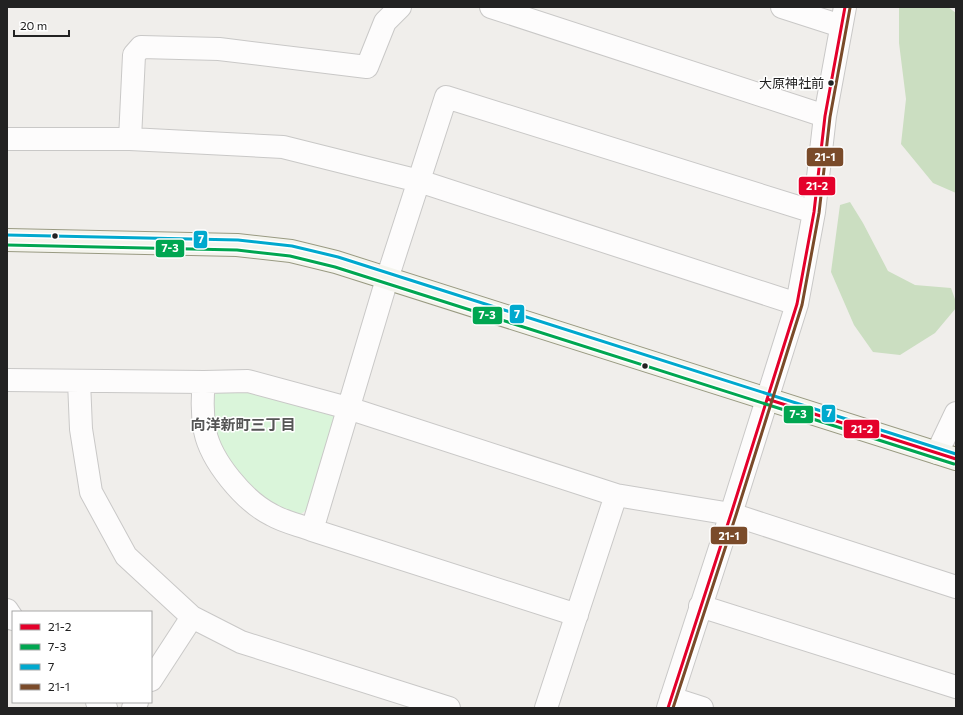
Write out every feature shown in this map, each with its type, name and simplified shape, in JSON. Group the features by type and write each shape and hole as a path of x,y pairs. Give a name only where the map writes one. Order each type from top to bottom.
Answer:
{"street":[{"path":"130,139 134,55 141,47 219,49 367,67 385,22 400,7"},
{"path":"491,7 825,116"},
{"path":"702,708 669,703 700,606 732,514 796,304 814,212 825,116 843,17 782,7"},
{"path":"312,530 387,279 446,97 814,212"},
{"path":"7,139 130,139 283,147 418,181 796,304"},
{"path":"7,240 237,245 291,251 336,262 946,456 956,413"},
{"path":"7,380 248,381 348,408 616,495 732,514 956,587"},
{"path":"78,380 81,429 91,492 126,556 192,617 241,642 449,708"},
{"path":"204,382 202,408 205,432 216,460 233,482 250,499 271,515 312,530 577,615"},
{"path":"546,708 616,495"},
{"path":"700,606 956,687"},
{"path":"152,678 192,617"}],"green space":[{"path":"899,7 948,7 956,13 956,193 933,183 901,144 906,99 899,43"},
{"path":"850,202 863,223 888,271 915,285 951,288 956,302 956,308 935,333 900,355 873,352 854,325 831,272 840,205"},
{"path":"220,388 244,389 333,412 337,418 308,509 298,516 256,495 224,456 214,427 214,396"}],"transit line":[{"name":"21-2","path":"668,708 797,304 814,212 825,116 845,7"},
{"name":"21-1","path":"673,708 802,305 819,213 830,117 850,8"},
{"name":"7","path":"7,235 238,240 292,246 338,257 956,454"},
{"name":"7-3","path":"7,245 237,250 290,256 335,267 954,464"},
{"name":"21-2","path":"767,399 956,459"}],"place":[{"name":"大原神社前","path":"831,83"}],"district":[{"name":"向洋新町三丁目","path":"243,424"}]}
